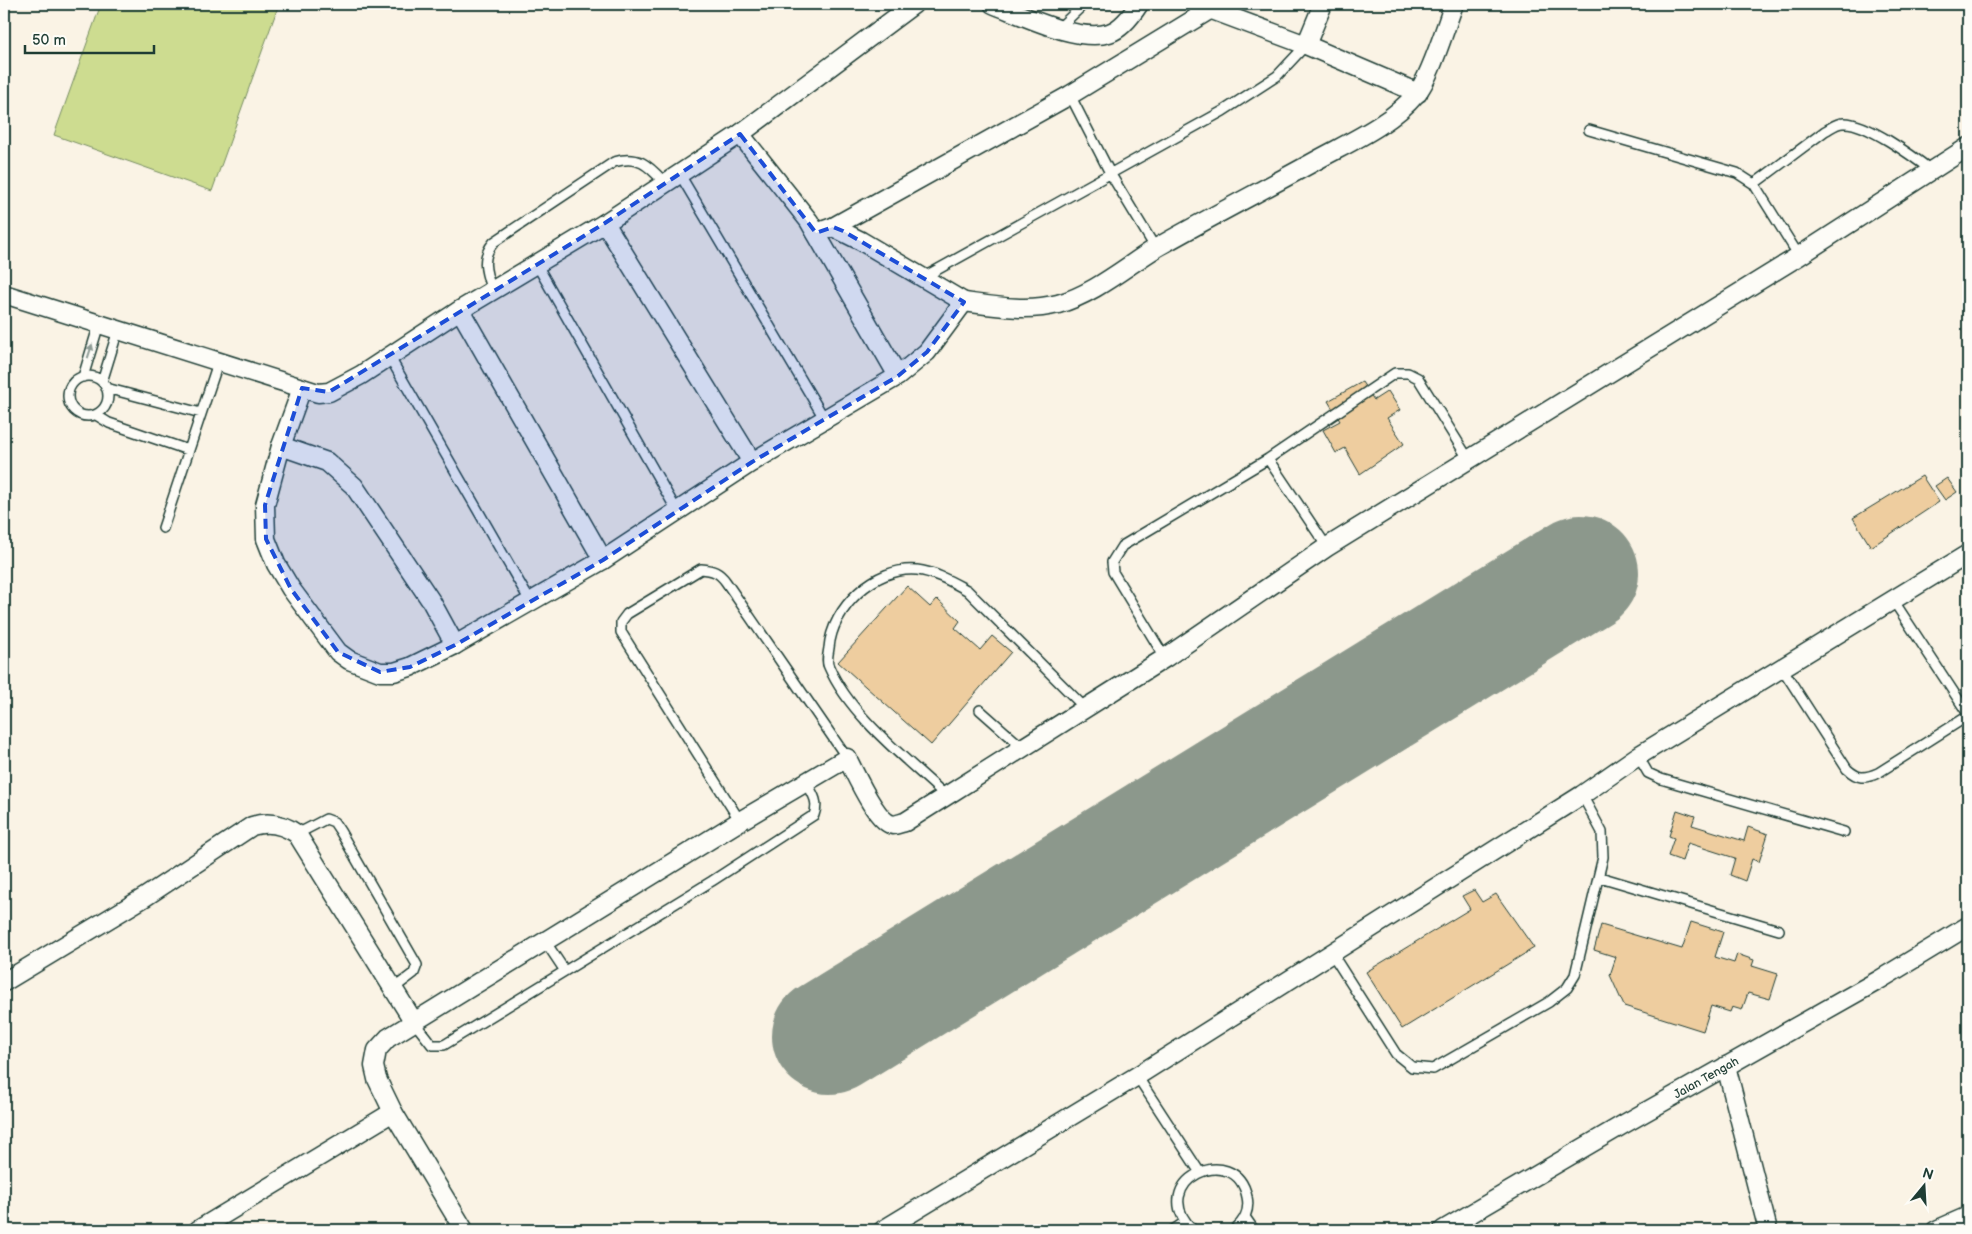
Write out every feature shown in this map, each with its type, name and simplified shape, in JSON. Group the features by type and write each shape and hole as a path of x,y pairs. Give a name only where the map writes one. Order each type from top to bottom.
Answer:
{"street":[{"path":"4,294 218,363 318,393 330,392 460,310 537,265 740,134 914,4"},
{"path":"993,4 1059,28 1084,34 1110,33 1128,19 1139,4"},
{"path":"1306,45 1323,4"},
{"path":"833,227 924,277 964,302 999,307 1057,304 1084,293 1156,249 1366,133 1403,107 1418,92 1440,43 1454,4"},
{"path":"816,233 833,227 1070,94 1204,7 1230,10 1306,45 1418,92"},
{"path":"740,134 816,233 898,376"},
{"path":"464,1230 393,1112 377,1079 374,1066 377,1050 388,1038 740,821 847,758 876,812 884,821 894,825 905,822 1165,658 1327,547 1799,256 1968,147"},
{"path":"605,222 752,462"},
{"path":"302,388 281,446 265,505 266,539 276,564 291,589 338,652 350,660 380,672 394,672 410,667 455,645 530,600 603,560 752,462 898,376 927,352 964,302"},
{"path":"460,310 603,560"},
{"path":"281,446 327,462 354,486 431,601 455,645"},
{"path":"883,1230 1137,1076 1582,795 1638,756 1968,554"},
{"path":"4,982 145,897 252,826 260,823 273,824 287,827 297,834 414,1022"},
{"name":"Jalan Tengah","path":"1443,1230 1726,1066 1879,980 1968,926"},
{"path":"1726,1066 1768,1230"},
{"path":"198,1230 393,1112"},
{"path":"1936,1230 1968,1216"}],"lane":[{"path":"1059,28 1084,4"},
{"path":"924,277 1110,172 1223,111 1263,86 1287,66 1306,45"},
{"path":"1070,94 1110,172 1156,249"},
{"path":"1754,184 1825,131 1845,122 1860,126 1908,151 1933,171"},
{"path":"1589,130 1730,171 1754,184 1799,256"},
{"path":"492,291 484,266 487,249 494,242 614,162 624,159 647,164 664,182"},
{"path":"679,172 824,418"},
{"path":"537,265 677,511"},
{"path":"82,377 99,324"},
{"path":"96,415 107,403 104,385 118,330"},
{"path":"389,356 530,600"},
{"path":"163,528 218,363"},
{"path":"1165,658 1114,572 1112,562 1116,552 1122,546 1268,459 1395,373 1408,373 1418,378 1469,460"},
{"path":"188,450 109,423 96,415 82,415 75,412 68,400 71,386 82,377 89,376 104,385 202,414"},
{"path":"1268,459 1327,547"},
{"path":"740,821 620,632 621,622 627,614 701,569 712,570 723,578 847,758"},
{"path":"946,796 847,700 828,665 832,631 839,616 851,600 877,580 894,572 918,570 944,577 967,590 1085,708"},
{"path":"1782,668 1847,769 1856,777 1863,778 1878,773 1968,715 1893,600"},
{"path":"980,710 1023,748"},
{"path":"1638,756 1648,773 1661,779 1844,832"},
{"path":"414,1022 432,1045 444,1045 712,881 814,815 817,808 816,799 806,782"},
{"path":"1331,952 1396,1054 1412,1067 1433,1069 1549,1002 1567,988 1575,975 1600,877 1604,850 1602,832 1582,795"},
{"path":"297,834 326,819 334,822 340,831 418,965 414,973 393,989"},
{"path":"1600,877 1778,930"},
{"path":"545,942 565,971"},
{"path":"1137,1076 1199,1171"},
{"path":"1193,1230 1180,1214 1180,1194 1184,1184 1199,1171 1215,1168 1224,1170 1238,1178 1243,1185 1248,1200 1245,1217 1234,1230"},
{"path":"1245,1217 1254,1230"},
{"path":"1173,1230 1185,1222"}],"highlighted area":[{"path":"740,134 816,233 833,227 843,231 964,302 927,352 898,376 752,462 603,560 455,645 410,667 380,672 338,652 291,589 266,539 265,505 302,388 329,392 605,223"}],"green space":[{"path":"101,4 279,4 212,191 54,135"}],"building":[{"path":"1362,382 1374,400 1388,391 1400,410 1387,418 1404,444 1360,474 1345,448 1336,453 1323,430 1340,421 1328,401"},
{"path":"1922,476 1939,502 1871,547 1853,518"},
{"path":"1947,478 1957,492 1945,500 1935,486"},
{"path":"907,586 930,607 937,599 960,621 955,628 980,650 992,636 1011,652 931,745 838,662"},
{"path":"1677,810 1695,816 1692,825 1744,841 1748,827 1768,834 1759,862 1752,859 1745,881 1730,875 1735,858 1688,843 1682,861 1668,856 1674,838 1669,836"},
{"path":"1474,890 1482,902 1496,894 1534,948 1402,1029 1366,972 1470,909 1462,896"},
{"path":"1691,922 1723,932 1715,957 1734,963 1737,954 1754,960 1752,966 1778,974 1770,999 1748,993 1742,1010 1732,1007 1730,1012 1711,1006 1703,1031 1624,1006 1610,975 1616,957 1594,950 1601,925 1682,949"}],"runway":[{"path":"830,1036 1581,573"}]}
